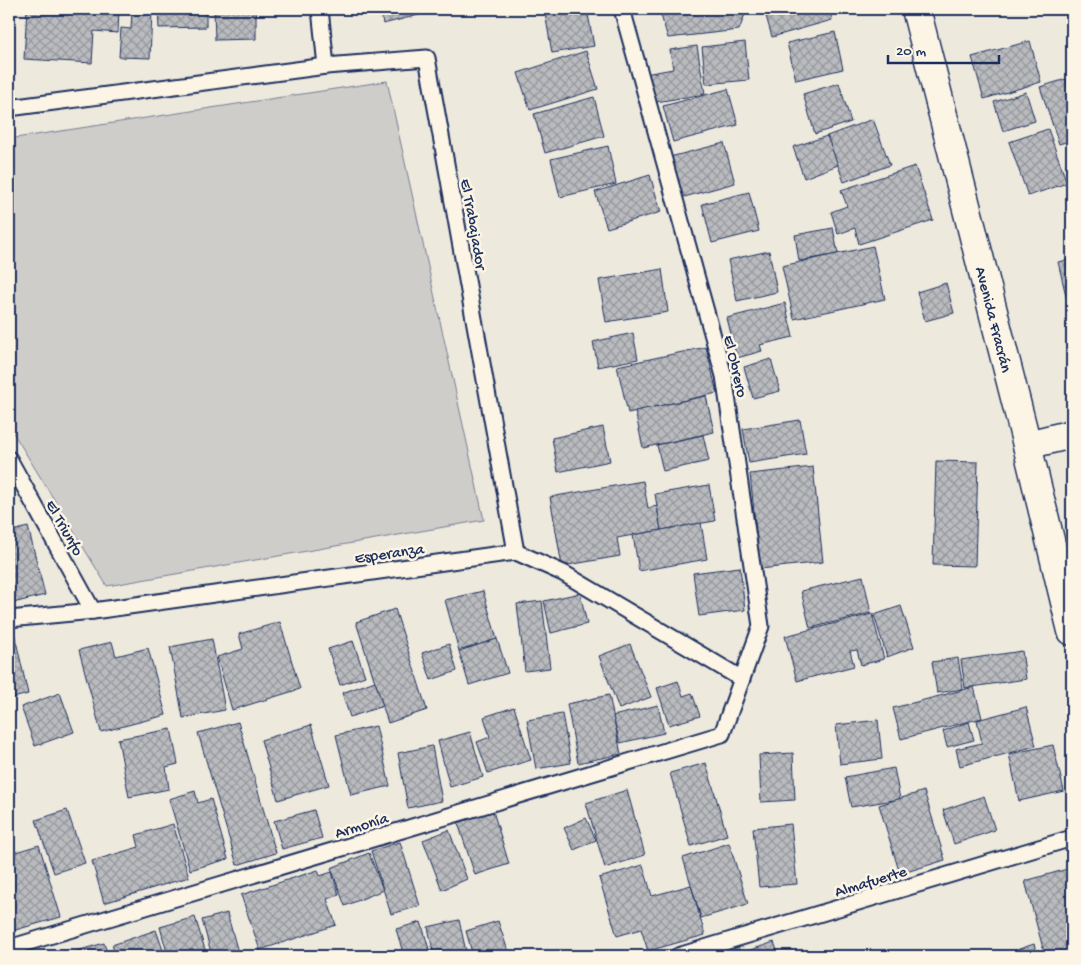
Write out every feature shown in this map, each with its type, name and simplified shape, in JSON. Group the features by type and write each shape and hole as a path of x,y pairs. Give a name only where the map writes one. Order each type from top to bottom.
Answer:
{"main road":[{"name":"Avenida Fracrán","path":"916,9 1072,631"},
{"path":"1027,446 1072,434"}],"lane":[{"path":"9,108 326,66 320,9"},
{"name":"El Obrero","path":"622,9 724,376 761,626 722,734"},
{"name":"El Trabajador","path":"326,66 427,58 516,552"},
{"name":"El Triunfo","path":"9,459 93,611"},
{"path":"516,552 563,572 742,679"},
{"name":"Esperanza","path":"9,619 93,611 516,552"},
{"name":"Armonía","path":"9,948 722,734"},
{"name":"Almafuerte","path":"678,956 1072,838"}],"shaded area":[{"path":"387,81 484,520 107,586 9,426 9,139"}],"building":[{"path":"27,9 119,9 118,33 94,31 92,63 24,59"},
{"path":"158,9 206,9 206,27 159,28"},
{"path":"214,9 256,9 256,39 215,40"},
{"path":"380,9 442,9 383,24"},
{"path":"570,9 587,9 594,46 552,53 545,13"},
{"path":"659,9 747,9 739,30 668,38"},
{"path":"764,9 829,9 832,20 772,37"},
{"path":"132,11 152,12 150,58 119,57 121,28 131,29"},
{"path":"835,32 843,69 796,80 787,43"},
{"path":"1030,41 1041,82 984,99 972,57"},
{"path":"745,42 749,80 706,84 702,47"},
{"path":"697,46 705,94 650,103 645,74 673,69 670,50"},
{"path":"586,51 598,89 530,110 518,73"},
{"path":"1066,79 1072,100 1072,140 1059,144 1040,87"},
{"path":"839,83 851,122 815,134 803,94"},
{"path":"728,89 738,125 673,142 663,106"},
{"path":"1026,92 1035,121 1003,131 994,102"},
{"path":"594,97 604,136 545,153 534,114"},
{"path":"873,119 890,165 844,182 827,136"},
{"path":"1048,129 1067,183 1028,196 1009,142"},
{"path":"827,136 838,165 804,178 793,147"},
{"path":"724,143 735,183 677,199 666,158"},
{"path":"608,146 616,184 560,197 551,159"},
{"path":"915,166 933,220 859,244 855,228 838,234 831,212 847,206 841,190"},
{"path":"650,175 661,212 607,228 595,192"},
{"path":"749,192 759,231 712,243 702,204"},
{"path":"833,228 838,254 799,261 795,235"},
{"path":"873,246 885,299 794,319 782,266"},
{"path":"769,251 777,292 737,301 728,260"},
{"path":"1072,259 1072,298 1067,300 1058,262"},
{"path":"662,269 668,312 606,322 599,280"},
{"path":"946,283 954,313 925,321 917,292"},
{"path":"785,303 793,337 760,345 762,351 737,358 727,318"},
{"path":"633,333 638,359 598,367 593,342"},
{"path":"706,347 717,393 628,413 617,366"},
{"path":"771,359 780,391 753,398 744,367"},
{"path":"706,396 714,432 643,448 635,411"},
{"path":"800,420 806,454 749,463 743,429"},
{"path":"603,427 610,461 558,472 552,438"},
{"path":"703,435 709,461 663,471 657,445"},
{"path":"936,461 978,462 975,566 933,565"},
{"path":"813,467 823,562 760,569 750,474"},
{"path":"643,481 648,508 657,506 661,530 617,538 620,556 562,566 550,497"},
{"path":"709,485 715,521 661,530 655,494"},
{"path":"701,523 707,559 639,571 633,535"},
{"path":"28,527 45,595 9,604 9,532"},
{"path":"740,567 745,610 699,616 693,573"},
{"path":"863,576 871,613 810,628 801,591"},
{"path":"483,591 497,639 459,651 445,600"},
{"path":"580,593 587,624 551,633 544,601"},
{"path":"542,601 550,668 525,671 517,604"},
{"path":"901,606 914,647 887,657 874,615"},
{"path":"395,609 427,710 388,723 356,622"},
{"path":"872,614 884,659 861,665 857,650 850,651 854,666 797,681 785,636"},
{"path":"280,622 300,689 232,710 217,657 243,649 239,634"},
{"path":"14,632 28,694 9,699 9,633"},
{"path":"212,639 225,710 183,718 170,647"},
{"path":"497,639 508,673 469,685 459,651"},
{"path":"353,641 365,676 340,685 328,649"},
{"path":"112,642 116,656 148,648 166,715 101,732 79,650"},
{"path":"449,644 457,671 431,680 422,653"},
{"path":"630,644 651,697 619,709 599,656"},
{"path":"1022,651 1026,679 965,688 961,660"},
{"path":"958,658 963,689 937,693 932,662"},
{"path":"375,681 383,706 350,717 342,693"},
{"path":"678,681 683,696 692,693 700,716 669,725 657,688"},
{"path":"974,687 982,718 901,739 893,708"},
{"path":"60,693 74,732 35,746 21,707"},
{"path":"609,695 621,754 578,763 567,704"},
{"path":"658,705 664,733 620,743 613,716"},
{"path":"514,707 531,760 488,773 477,742 490,737 484,717"},
{"path":"1026,707 1036,746 960,766 956,749 982,743 977,720"},
{"path":"562,714 571,763 536,769 527,720"},
{"path":"878,720 882,759 840,764 836,725"},
{"path":"238,722 276,853 237,865 198,733"},
{"path":"969,722 974,740 947,747 943,731"},
{"path":"311,725 329,785 278,800 261,740"},
{"path":"376,726 390,786 351,795 336,735"},
{"path":"171,729 178,764 166,767 169,789 129,797 118,739"},
{"path":"470,732 483,777 450,787 438,741"},
{"path":"1053,745 1064,791 1019,801 1009,754"},
{"path":"432,746 442,801 408,808 398,753"},
{"path":"793,753 795,800 761,802 759,755"},
{"path":"706,763 727,835 691,846 670,773"},
{"path":"894,768 900,799 851,807 845,777"},
{"path":"627,790 645,855 605,868 586,803"},
{"path":"195,791 198,803 211,799 228,859 190,870 169,799"},
{"path":"924,791 945,860 900,874 879,805"},
{"path":"984,796 995,830 954,844 943,810"},
{"path":"67,810 85,863 54,873 36,820"},
{"path":"314,810 322,838 282,849 274,821"},
{"path":"493,811 509,864 475,875 458,823"},
{"path":"586,818 596,840 574,850 564,828"},
{"path":"173,824 189,877 104,903 92,861 139,847 136,835"},
{"path":"791,824 797,884 759,887 753,828"},
{"path":"449,830 467,879 442,890 423,840"},
{"path":"400,842 420,906 391,914 371,851"},
{"path":"729,843 748,904 701,918 683,858"},
{"path":"39,845 61,917 12,931 9,920 9,854"},
{"path":"369,853 383,890 345,906 331,868"},
{"path":"643,865 652,896 691,885 705,935 648,951 641,929 617,936 599,878"},
{"path":"1071,868 1072,950 1045,956 1025,881"},
{"path":"318,870 320,876 332,872 339,895 327,899 336,925 260,950 241,895"},
{"path":"227,913 239,956 212,956 202,920"},
{"path":"195,917 207,956 168,956 160,927"},
{"path":"459,920 467,956 434,956 428,927"},
{"path":"498,921 509,954 502,956 473,956 466,931"},
{"path":"421,922 431,956 404,956 396,929"},
{"path":"156,930 165,956 116,956 112,945"},
{"path":"774,942 779,956 746,956 745,952"},
{"path":"104,943 108,956 71,956 70,953"},
{"path":"1034,944 1038,956 1006,956 1005,954"},
{"path":"739,949 741,956 712,956"}]}
